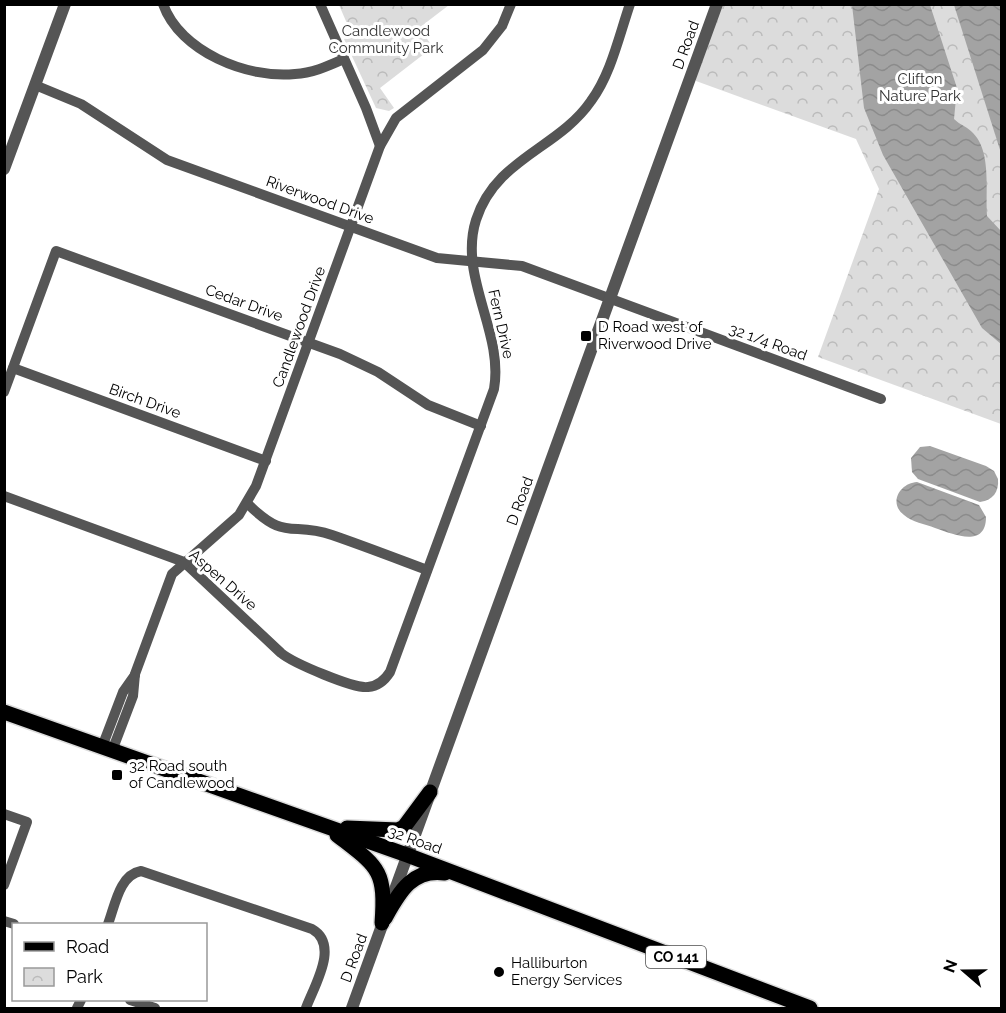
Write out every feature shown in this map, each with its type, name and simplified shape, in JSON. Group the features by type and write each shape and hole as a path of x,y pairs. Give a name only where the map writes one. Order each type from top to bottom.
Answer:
{"main road":[{"name":"32 Road","path":"4,712 407,855 810,1008"},
{"path":"326,826 398,830 404,827 430,792"},
{"path":"326,826 369,860 382,877 385,893 382,923"},
{"path":"382,923 402,889 412,879 440,873 463,876"}],"street":[{"path":"4,169 65,4"},
{"path":"163,4 171,22 190,44 202,52 252,70 273,74 294,74 314,71 344,59"},
{"path":"320,4 380,146"},
{"name":"Candlewood Drive","path":"107,749 123,692 135,674 164,589 172,574 239,515 248,504 266,461 380,146 396,118 495,38 512,4"},
{"name":"Fern Drive","path":"377,685 390,672 494,389 496,370 475,280 472,248 476,222 491,188 509,169 573,121 592,101 602,81 630,4"},
{"name":"D Road","path":"352,1008 717,4"},
{"name":"Riverwood Drive","path":"35,85 81,104 167,160 437,258 457,262 474,260 522,266 611,297"},
{"name":"Cedar Drive","path":"13,368 56,251 309,343 378,372 436,409 481,426"},
{"name":"32 1/4 Road","path":"611,297 654,316 881,399"},
{"path":"4,392 13,368"},
{"name":"Birch Drive","path":"13,368 266,461"},
{"name":"Aspen Drive","path":"4,496 184,562 290,659 360,687 377,685"},
{"path":"248,504 266,520 284,530 323,532 427,570"},
{"path":"4,814 27,822 4,885"},
{"path":"108,923 125,880 133,873 141,871 312,929 320,935 326,950 306,1008"},
{"path":"135,1001 155,1008"}],"green space":[{"name":"Candlewood Community Park","path":"339,5 449,5 419,28 433,47 380,88 394,108 389,111 376,108 344,39 352,35"},
{"name":"Clifton Nature Park","path":"717,5 1001,5 1001,424 818,357 879,189 856,139 696,81 696,63"}],"water":[{"path":"852,5 930,5 957,88 954,119 971,131 979,141 985,161 987,216 1001,231 1001,344 982,328 883,155 864,108"},
{"path":"954,5 1001,5 1001,153"},
{"path":"930,446 994,471 998,479 994,495 980,502 918,479 912,472 911,458 920,447"},
{"path":"917,482 979,505 986,517 985,527 981,533 975,536 959,536 904,515 897,505 898,494 906,486"}],"place":[{"name":"D Road west of Riverwood Drive","path":"586,336"},
{"name":"32 Road south of Candlewood","path":"117,775"},
{"name":"Halliburton Energy Services","path":"499,972"}]}
